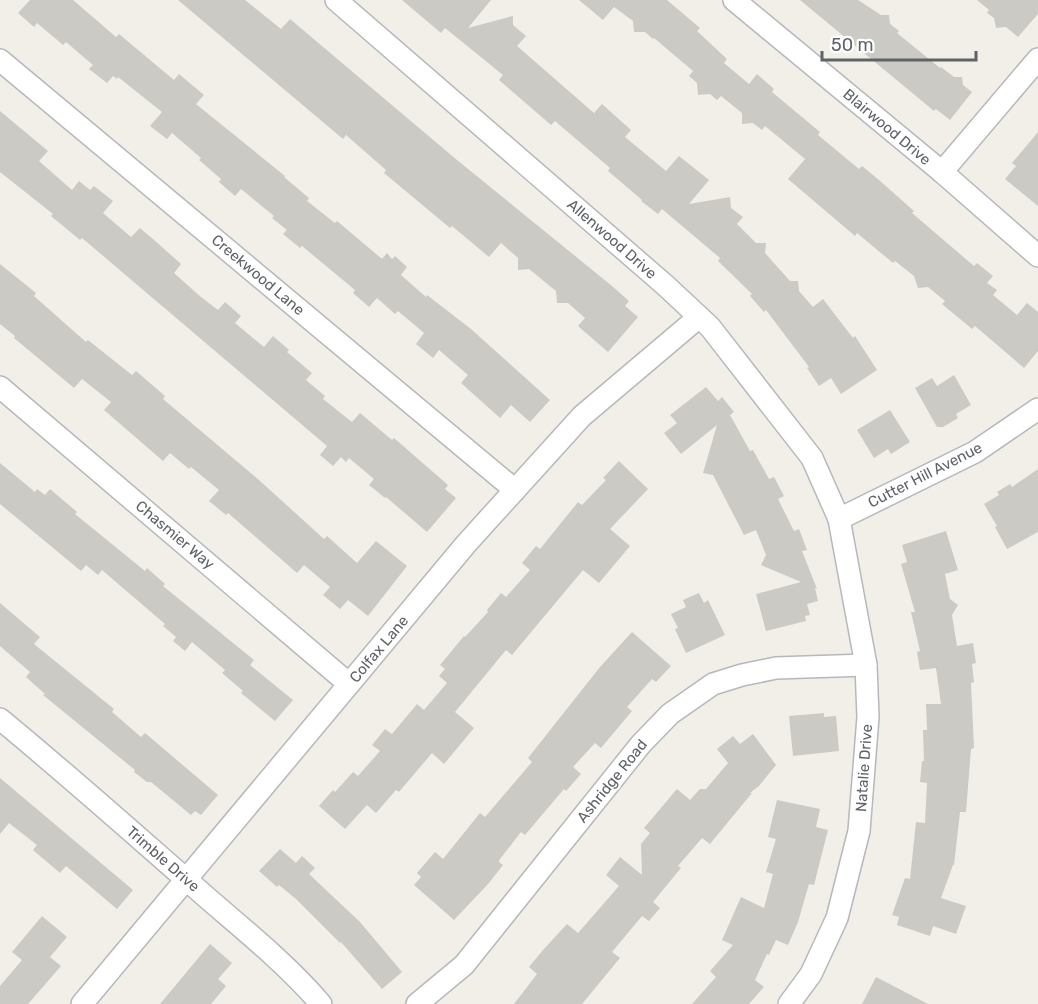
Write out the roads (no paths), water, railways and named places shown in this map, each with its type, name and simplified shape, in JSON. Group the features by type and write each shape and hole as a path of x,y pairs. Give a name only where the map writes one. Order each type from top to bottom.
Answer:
{"street":[{"name":"Allenwood Drive","path":"336,0 656,277 710,327 812,458 839,519"},
{"name":"Blairwood Drive","path":"734,0 942,172 1038,256"},
{"path":"942,172 1038,59"},
{"name":"Creekwood Lane","path":"0,60 515,490"},
{"name":"Colfax Lane","path":"82,1004 466,544 582,416 699,317"},
{"name":"Chasmier Way","path":"0,387 349,684"},
{"name":"Cutter Hill Avenue","path":"839,519 975,452 1038,409"},
{"name":"Natalie Drive","path":"789,1004 811,974 837,918 859,831 868,717 866,664 839,519"},
{"name":"Ashridge Road","path":"417,1004 464,965 641,744 670,714 713,684 742,675 776,668 866,664"},
{"name":"Trimble Drive","path":"0,719 186,879 311,992 321,1004"}]}
